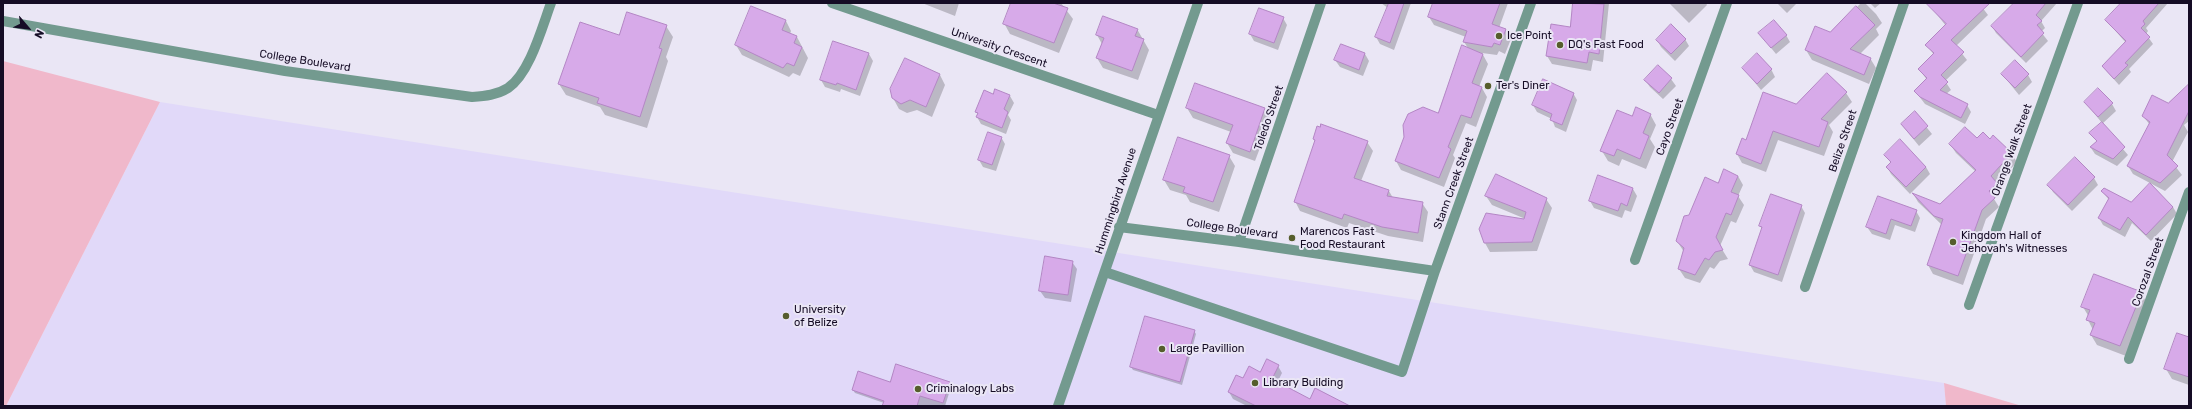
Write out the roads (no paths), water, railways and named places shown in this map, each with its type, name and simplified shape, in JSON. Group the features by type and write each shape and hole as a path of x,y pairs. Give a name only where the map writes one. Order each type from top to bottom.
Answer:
{"street":[{"name":"College Boulevard","path":"3,21 285,71 472,97 492,95 508,87 523,72 551,3"},
{"name":"University Crescent","path":"832,3 1158,115"},
{"name":"Hummingbird Avenue","path":"1058,406 1106,272 1119,227 1198,3"},
{"name":"Toledo Street","path":"1239,242 1321,3"},
{"name":"Stann Creek Street","path":"1106,272 1402,372 1435,271 1531,3"},
{"name":"Cayo Street","path":"1635,260 1727,3"},
{"name":"Belize Street","path":"1805,287 1904,3"},
{"name":"Orange Walk Street","path":"1969,305 2078,3"},
{"name":"Corozal Street","path":"2129,359 2189,192"},
{"name":"College Boulevard","path":"1119,227 1239,242 1435,271"}],"place":[{"name":"Ice Point","path":"1499,36"},
{"name":"DQ's Fast Food","path":"1560,45"},
{"name":"Ter's Diner","path":"1488,86"},
{"name":"Marencos Fast Food Restaurant","path":"1292,238"},
{"name":"Kingdom Hall of Jehovah's Witnesses","path":"1953,242"},
{"name":"University of Belize","path":"786,316"},
{"name":"Large Pavillion","path":"1162,349"},
{"name":"Library Building","path":"1255,383"},
{"name":"Criminalogy Labs","path":"918,389"}]}
